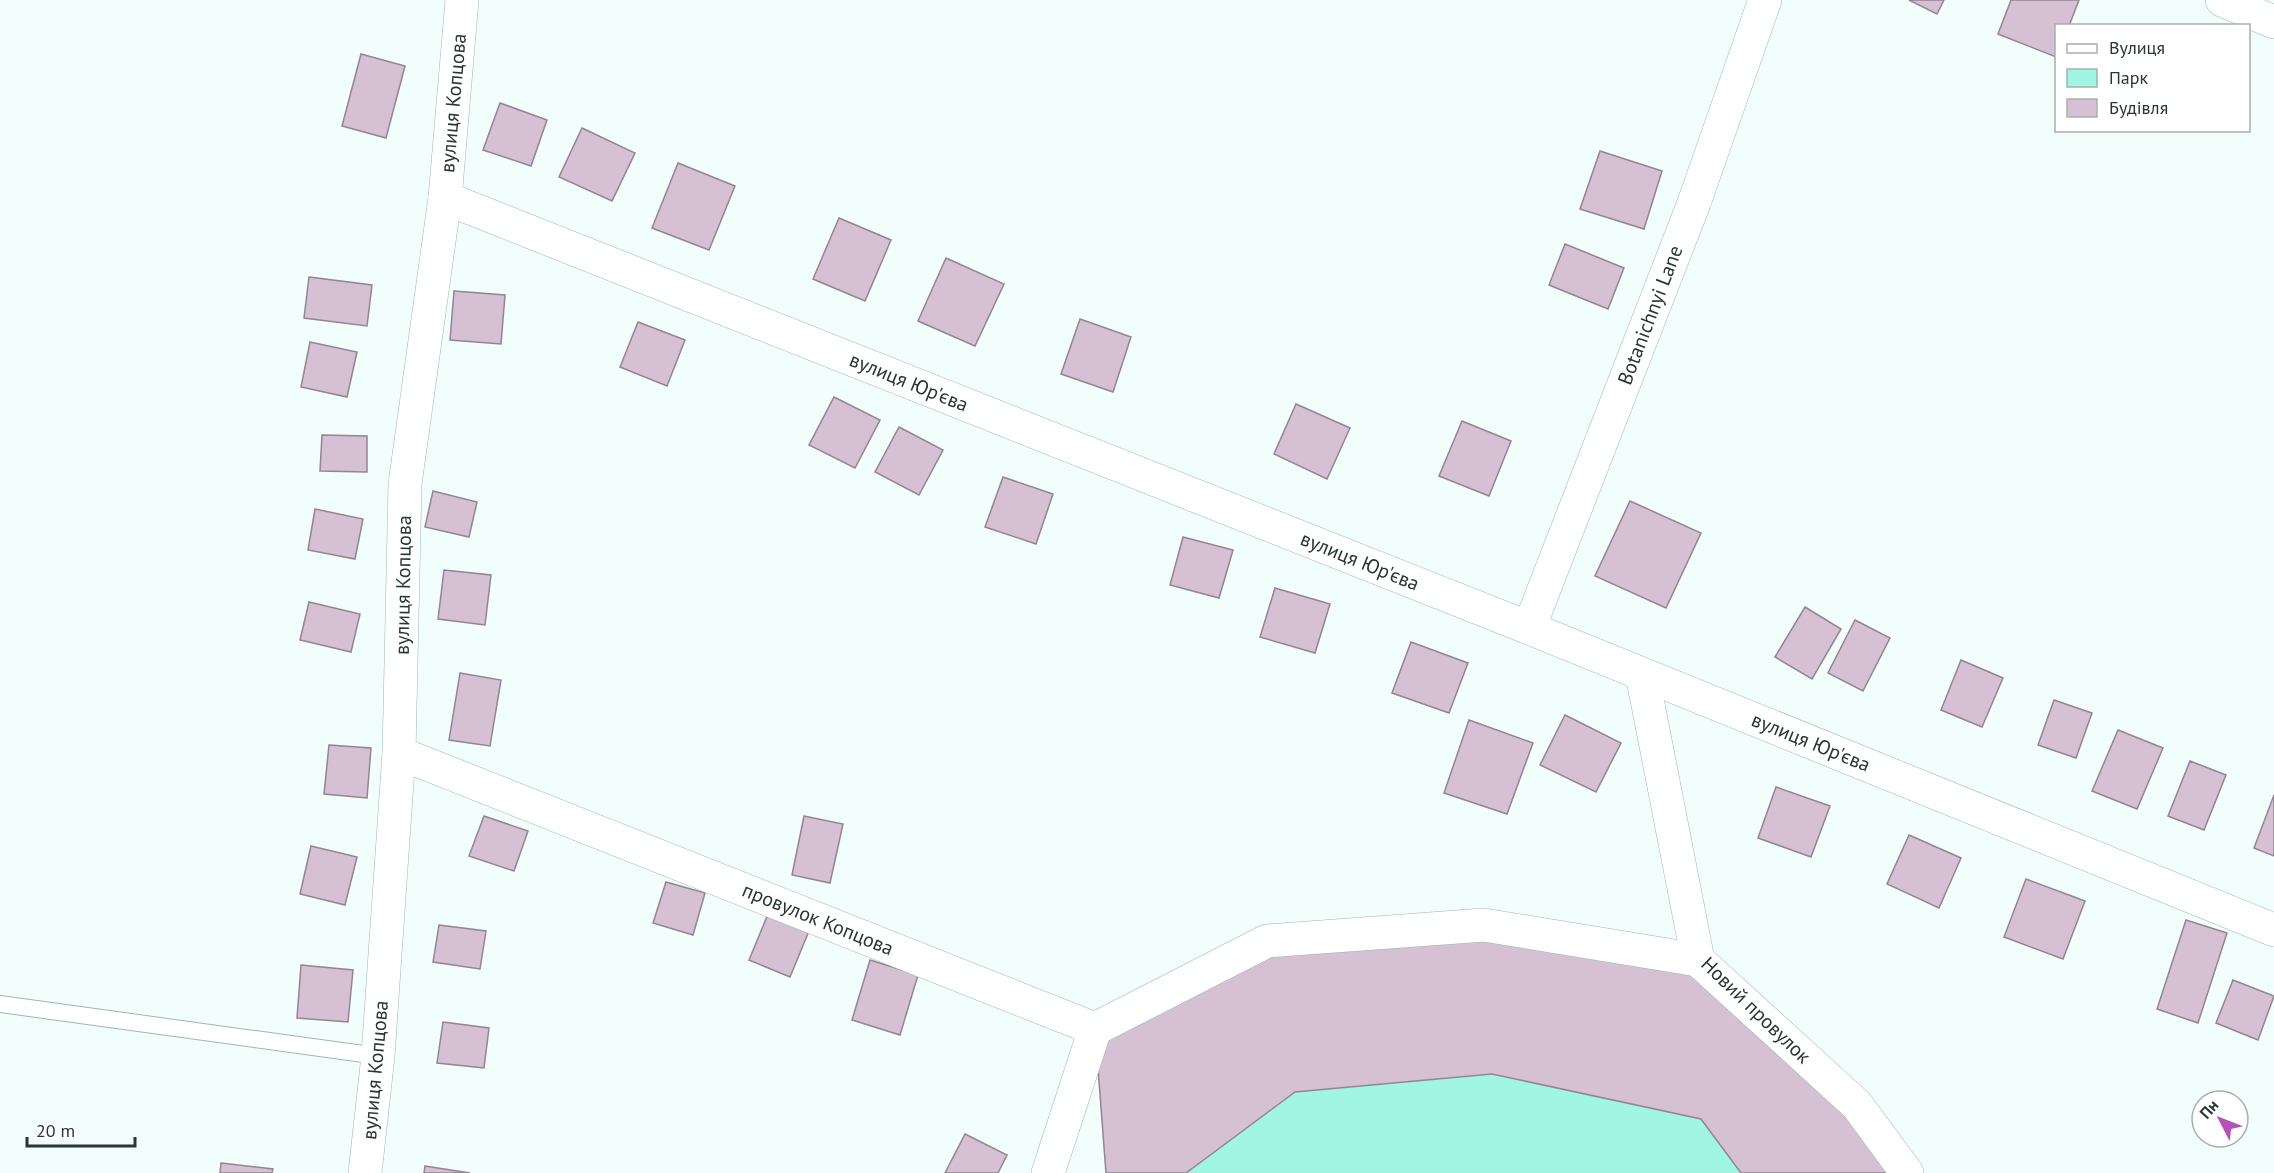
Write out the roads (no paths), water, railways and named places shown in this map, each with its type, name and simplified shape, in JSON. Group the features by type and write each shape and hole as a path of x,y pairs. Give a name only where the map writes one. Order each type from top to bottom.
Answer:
{"street":[{"name":"вулиця Копцова","path":"365,1173 378,1056 399,753 405,484 445,198 462,0"},
{"name":"Botanichnyi Lane","path":"1529,628 1694,203 1765,0"},
{"path":"2222,0 2274,22"},
{"name":"вулиця Юр'єва","path":"445,198 1529,628 2274,930"},
{"name":"Новий провулок","path":"1642,674 1698,960 1857,1105 1907,1173"},
{"name":"провулок Копцова","path":"399,753 1095,1029"},
{"path":"1048,1173 1095,1029 1267,941 1484,925 1698,960"}],"lane":[{"path":"0,1004 378,1056"}]}
